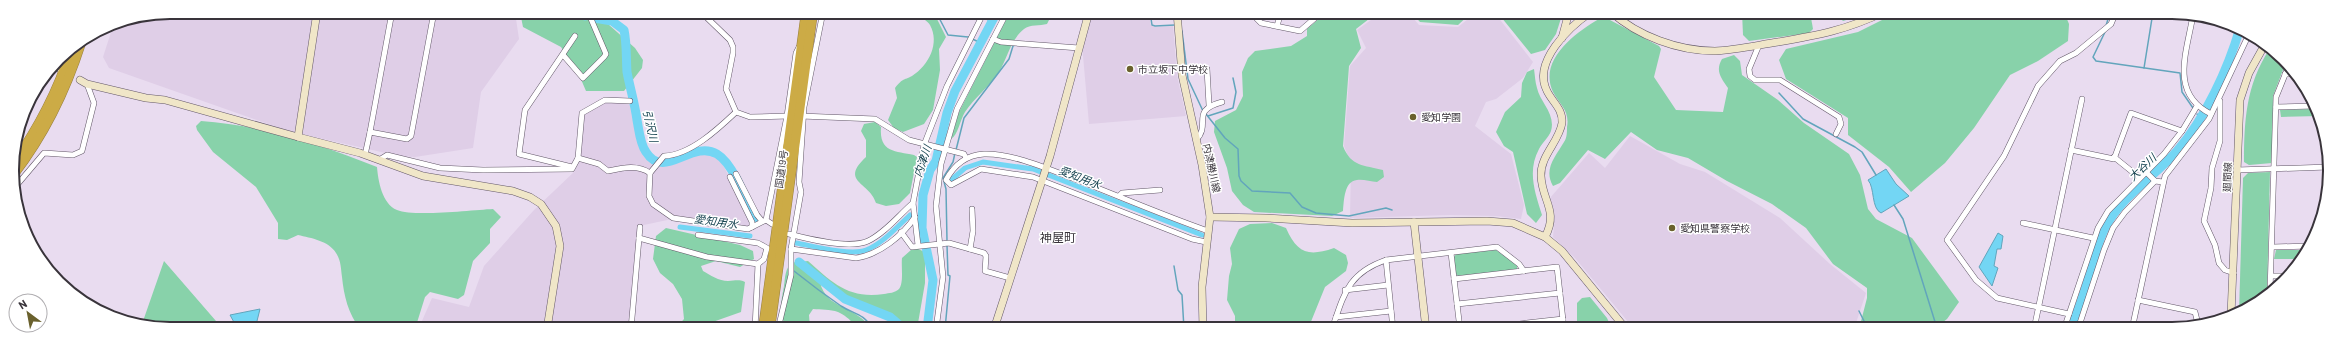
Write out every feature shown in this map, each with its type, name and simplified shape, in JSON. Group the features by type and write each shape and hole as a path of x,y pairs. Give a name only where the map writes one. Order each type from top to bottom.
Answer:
{"highway":[{"path":"803,19 806,38"},
{"name":"国道19号","path":"771,322 806,38 806,19"},
{"name":"国道19号","path":"806,38 811,19"},
{"path":"806,38 813,19"},
{"path":"19,166 50,118 64,89 79,50"},
{"path":"20,153 44,115 58,86 68,60"},
{"name":"国道19号","path":"764,322 796,116"}],"street":[{"path":"298,138 316,19"},
{"path":"365,155 391,19"},
{"path":"370,132 407,139 411,136 433,19"},
{"path":"564,56 583,78 604,57 606,54 591,19"},
{"path":"708,19 730,40 733,47 726,89 736,112 750,117 796,116 875,119 884,123 898,135 924,145 945,151 964,154 966,158"},
{"path":"764,221 768,199 777,180 796,116 821,19"},
{"path":"918,245 913,203 924,145 946,86 980,19"},
{"path":"937,322 943,277 941,243 937,234 936,206 941,164 957,109 1003,19"},
{"path":"996,322 1047,167 1087,19"},
{"name":"内津勝川線","path":"1178,19 1182,76 1202,165 1210,217 1202,287 1203,322"},
{"path":"1257,19 1261,24 1300,31 1314,19"},
{"path":"1277,26 1279,19"},
{"path":"1562,40 1567,19"},
{"path":"1544,237 1550,227 1550,208 1541,175 1543,161 1561,130 1562,119 1561,111 1546,90 1543,75 1548,58 1573,26 1582,19"},
{"path":"1619,19 1628,27 1641,33 1686,47 1715,51 1759,45 1843,30 1868,19"},
{"path":"2069,314 1997,298 1981,286 1947,240 2004,156 2038,86 2060,61 2076,53 2106,26 2113,22 2114,19"},
{"path":"2192,20 2184,73 2186,91 2197,106 2209,113"},
{"path":"572,168 519,154 525,110 564,56 575,36"},
{"path":"780,322 791,276 791,235 801,192 797,182 796,53 806,38"},
{"path":"993,39 1001,42 1079,48"},
{"path":"2234,273 2224,270 2219,263 2215,245 2204,221 2211,188 2212,168 2220,141 2220,101 2226,80 2247,39"},
{"path":"1759,45 1749,69 1750,76 1755,80 1780,80 1839,117 1841,124 1836,134"},
{"name":"廻間線","path":"2231,309 2240,100 2249,73 2262,49"},
{"path":"1196,140 1201,135 1202,116 1209,105 1207,69"},
{"path":"2270,285 2276,97 2285,74"},
{"path":"80,80 87,84 146,98 165,100 298,138 365,155 423,176 513,191 530,197 541,204 556,226 560,246 559,262 548,322"},
{"path":"19,182 44,153 73,156 82,151 94,103 87,84"},
{"path":"2035,322 2082,99"},
{"path":"572,168 578,158 582,113 605,100 630,101"},
{"path":"2133,322 2165,176 2208,121 2209,113 2220,101"},
{"path":"1209,105 1222,102"},
{"path":"2066,322 2093,238 2108,211 2164,154 2182,131 2197,106"},
{"path":"2276,107 2308,106"},
{"path":"736,112 704,141 672,156 664,156 650,173 651,201 673,218 752,227 764,221"},
{"path":"2114,157 2131,113 2182,131"},
{"path":"2071,150 2114,159 2114,157"},
{"path":"1206,242 1192,239 1042,181 988,169 973,172 951,185 946,180 951,171 966,158 985,154 1047,167 1208,231"},
{"path":"379,160 387,155 440,168 483,170 572,168"},
{"path":"2114,157 2140,178"},
{"path":"578,158 599,164 608,170 636,168 643,169 650,173"},
{"path":"2237,170 2323,167"},
{"path":"2146,172 2155,181 2163,182"},
{"path":"736,174 757,215 764,221 772,224"},
{"path":"730,177 752,222 752,227"},
{"path":"2080,322 2104,250 2113,228 2125,212 2155,181"},
{"path":"1119,196 1122,193 1160,190"},
{"path":"791,235 850,244 863,243 877,235 913,203"},
{"path":"970,249 973,230 972,209"},
{"path":"791,249 856,258 864,257 883,247 901,232 915,217"},
{"path":"1210,217 1266,218 1352,223 1500,221 1520,226 1544,237 1562,251 1620,322"},
{"path":"1414,222 1425,322"},
{"path":"2023,223 2093,238"},
{"path":"632,322 640,227"},
{"path":"901,232 912,247 941,243 984,253 986,256 985,271 1010,278"},
{"path":"698,235 763,245 767,248 764,259 758,264 755,322"},
{"path":"639,238 707,257 758,264"},
{"path":"2272,247 2303,246"},
{"path":"1334,322 1345,290 1358,274 1371,265 1386,260 1497,247 1519,264 1524,271"},
{"path":"1451,253 1459,322"},
{"path":"1386,260 1392,322"},
{"path":"785,265 790,272"},
{"path":"1454,279 1557,268 1563,322"},
{"path":"2271,276 2280,276"},
{"path":"1345,290 1388,285"},
{"path":"1457,304 1560,293"},
{"path":"2138,300 2194,312 2197,320"},
{"path":"1336,317 1391,311"},
{"path":"1536,322 1563,319"}],"shaded area":[{"path":"161,19 516,19 519,39 481,92 473,148 415,157 399,156 288,131 109,68 103,57 111,32 131,24"},
{"name":"市立坂下中学校","path":"1090,19 1150,19 1151,25 1154,27 1173,26 1177,76 1186,116 1089,124 1082,44"},
{"name":"愛知学園","path":"1372,19 1414,19 1419,25 1458,27 1468,19 1499,19 1533,62 1523,78 1496,99 1486,102 1475,126 1511,154 1524,205 1521,219 1496,216 1450,215 1350,218 1351,164 1344,146 1350,66 1366,48 1357,30"},
{"path":"605,102 633,102 641,146 648,158 655,164 671,163 699,152 709,154 720,159 750,218 750,227 677,218 639,226 631,322 422,322 432,298 469,307 484,266 534,210 574,172 580,161 584,114"},
{"name":"愛知県警察学校","path":"1630,136 1680,164 1705,172 1780,218 1830,264 1866,293 1856,322 1628,322 1575,258 1553,237 1555,215 1550,198 1589,153 1605,168"}],"green space":[{"path":"521,19 585,19 608,24 635,48 643,60 642,68 624,91 586,91 580,77 561,47 523,27"},
{"path":"924,19 937,19 946,37 939,49 940,70 933,110 924,124 903,132 894,128 888,120 897,98 895,88 902,81 918,71 928,60 931,53 934,39 933,32"},
{"path":"1006,19 1050,19 1047,24 1026,27 1020,33 1012,44 999,72 965,112 957,131 951,139 959,112"},
{"path":"1319,19 1369,19 1356,29 1361,48 1349,66 1343,146 1346,153 1354,162 1383,170 1384,177 1377,182 1359,180 1353,181 1349,184 1344,197 1343,211 1332,216 1254,212 1243,205 1232,191 1227,168 1214,132 1215,121 1236,110 1243,96 1242,72 1248,58 1255,51 1291,46 1307,36 1307,29"},
{"path":"1417,19 1464,19 1458,25 1420,22"},
{"path":"1503,19 1561,19 1556,34 1545,50 1531,54"},
{"path":"1599,19 1608,19 1659,46 1661,49 1654,77 1676,110 1723,112 1728,88 1721,78 1719,67 1722,59 1734,55 1740,61 1742,75 1778,100 1804,123 1849,154 1860,175 1868,209 1876,219 1912,238 1959,302 1947,319 1943,322 1861,322 1867,298 1867,288 1833,264 1806,228 1772,204 1727,181 1688,158 1657,150 1631,132 1605,159 1588,150 1560,183 1553,186 1549,174 1550,168 1554,158 1566,139 1568,121 1564,108 1553,92 1550,80 1550,69 1561,49"},
{"path":"1742,19 1811,19 1813,29 1809,33 1749,41 1743,35"},
{"path":"1884,19 2067,19 2069,24 2068,41 2038,61 2010,75 1974,128 1945,163 1911,192 1889,167 1848,135 1848,118 1786,79 1779,60 1786,49 1858,32"},
{"path":"2267,53 2283,69 2273,96 2272,163 2249,165 2244,162 2246,118 2251,90 2261,63"},
{"path":"1534,69 1537,88 1550,114 1552,125 1550,133 1535,157 1533,166 1533,182 1542,215 1536,223 1527,214 1513,152 1504,146 1496,132 1505,112 1521,97 1522,83 1527,72"},
{"path":"2309,109 2312,116 2281,117 2280,110"},
{"path":"201,121 246,127 313,144 377,167 378,178 384,197 392,207 397,210 405,212 429,213 493,209 501,217 490,229 490,243 473,261 464,295 458,299 430,292 425,297 417,322 355,322 347,304 340,262 333,249 319,241 298,235 287,240 278,239 278,223 256,187 213,152 197,130 196,126"},
{"path":"875,122 881,127 881,136 886,146 895,151 917,157 910,193 899,204 886,206 876,203 873,196 856,177 855,172 858,165 866,157 866,140 861,131 864,124"},
{"path":"2270,172 2267,288 2239,306 2243,178 2248,173"},
{"path":"1272,223 1286,228 1294,243 1304,251 1317,252 1334,248 1346,255 1348,263 1346,271 1325,287 1311,322 1235,322 1235,316 1227,300 1229,276 1232,264 1230,248 1239,229 1250,224"},
{"path":"666,228 740,245 753,251 754,259 740,267 716,261 701,266 703,271 718,279 725,281 738,280 745,282 741,312 713,322 681,322 684,319 682,299 673,284 660,273 653,259 656,236"},
{"path":"918,249 925,252 925,283 918,322 892,322 885,311 846,297 824,280 820,282 823,291 829,298 865,322 852,322 838,312 813,309 809,315 810,322 784,322 782,318 781,305 785,277 788,268 792,263 808,261 825,276 842,288 851,292 871,295 884,294 894,292 901,286 902,258 911,250"},
{"path":"1496,250 1517,265 1517,269 1458,276 1456,274 1454,257 1456,254"},
{"path":"2276,250 2300,250 2294,259 2274,259"},
{"path":"164,261 216,321 220,322 161,322 144,320"},
{"path":"1590,297 1609,322 1577,322 1577,303 1582,298"}],"water":[{"path":"1886,169 1896,184 1909,196 1881,213 1874,202 1872,188 1868,180"},
{"path":"1998,233 2003,236 2001,249 1997,249 1994,266 1998,268 1992,286 1979,267"},
{"path":"260,309 257,322 234,322 230,315"}],"waterway":[{"name":"引沢川","path":"600,19 612,21 624,30 627,72 640,137 646,152 653,160 661,162 670,161 698,151 708,151 717,154 723,159 735,175 756,222"},
{"path":"940,19 948,35 968,37 981,43"},
{"path":"987,19 992,22"},
{"name":"内津川","path":"928,322 933,280 922,228 923,195 930,170 936,161 947,113 955,91 993,19"},
{"path":"1151,19 1152,25 1155,26 1175,25"},
{"path":"2106,26 2108,19"},
{"path":"2144,68 2152,19"},
{"path":"1182,31 1188,79 1203,111"},
{"path":"2105,32 2093,57 2096,61 2180,73 2182,92 2193,108"},
{"name":"大谷川","path":"2074,322 2098,245 2106,226 2121,205 2177,151 2197,124 2222,76 2238,35"},
{"path":"956,150 964,118 1009,59 1013,46 1017,44"},
{"path":"1208,116 1233,108 1236,92 1233,78"},
{"path":"1779,93 1803,119 1862,152 1876,175"},
{"path":"1206,114 1225,138 1238,149 1239,176 1241,181 1252,191 1290,193 1302,207 1316,213 1349,216 1386,208 1392,210"},
{"name":"大谷川","path":"2197,114 2200,117"},
{"path":"947,241 946,189 943,178 953,162 955,153"},
{"name":"愛知用水","path":"950,181 965,168 983,162 1033,169 1202,235"},
{"path":"1894,205 1903,219 1935,322"},
{"name":"愛知用水","path":"796,243 841,251 859,252 878,244 910,215"},
{"name":"愛知用水","path":"680,227 750,236"},
{"path":"946,322 950,276 948,275 947,245"},
{"path":"799,262 845,299 890,317 896,322"},
{"path":"1174,266 1178,290 1182,295 1184,322"},
{"path":"794,271 841,306 858,314 867,322"},
{"path":"1859,311 1864,322"}],"place":[{"name":"市立坂下中学校","path":"1130,69"},
{"name":"愛知学園","path":"1413,117"},
{"name":"愛知県警察学校","path":"1672,228"}],"district":[{"name":"神屋町","path":"1058,237"}]}
